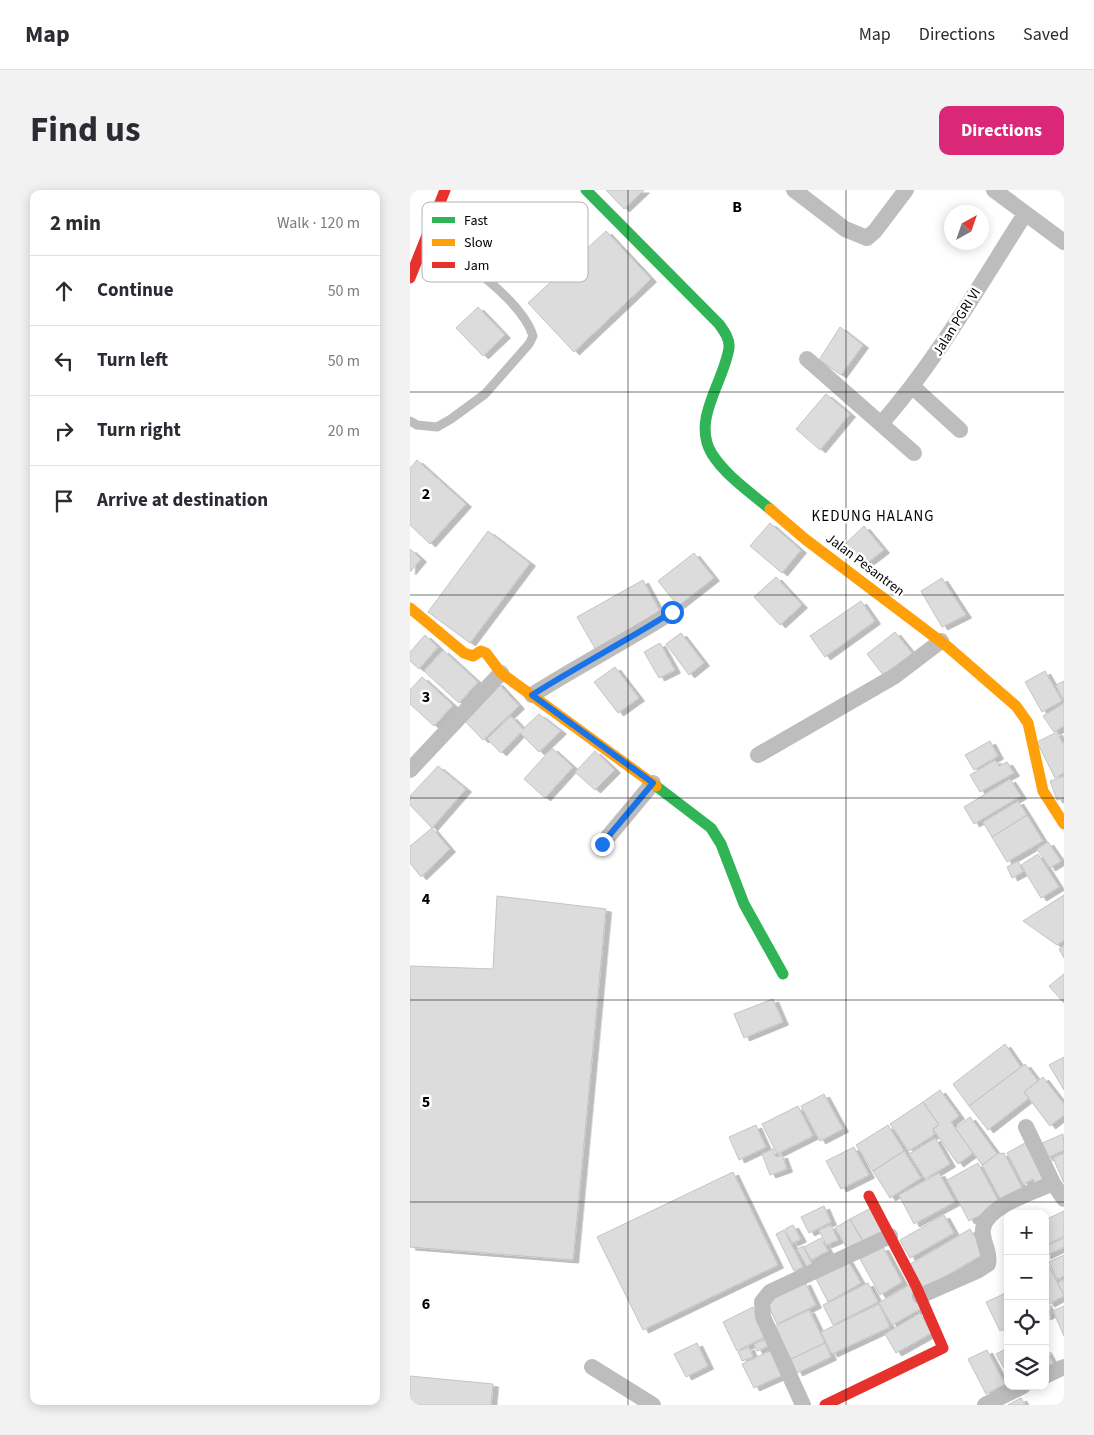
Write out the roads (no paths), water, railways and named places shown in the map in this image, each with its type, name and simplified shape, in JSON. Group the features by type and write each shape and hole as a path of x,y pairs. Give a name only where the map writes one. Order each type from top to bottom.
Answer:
{"street":[{"path":"441,202 445,190"},
{"name":"Jalan Pesantren","path":"586,190 719,324 726,334 729,347 706,420 707,440 712,454 734,478 805,539 941,642 1003,693 1022,713 1029,728 1042,792 1064,824"},
{"path":"794,190 845,229 867,238 875,231 906,190"},
{"path":"994,190 1025,214 1061,233"},
{"name":"Jalan PGRI VI","path":"881,424 913,387 1025,214"},
{"path":"410,278 422,250"},
{"path":"807,360 914,453"},
{"path":"913,387 960,430"},
{"path":"410,608 464,653 473,656 481,651 486,653 501,673 653,783 711,828 717,836 744,904 783,974"},
{"path":"532,695 594,657 635,636 672,612"},
{"path":"758,754 895,676 941,642"},
{"path":"410,770 501,673"},
{"path":"602,844 653,783"},
{"path":"1026,1127 1053,1183 1064,1199"},
{"path":"920,1296 983,1268 989,1259 983,1230 984,1224 994,1212 1053,1183"},
{"path":"825,1405 943,1348 920,1296 869,1196"},
{"path":"803,1405 763,1317 762,1302 770,1292 890,1236"},
{"path":"592,1367 653,1405"},
{"path":"1049,1374 1064,1367"},
{"path":"985,1405 1015,1390"}],"lane":[{"path":"410,421 437,427 451,418 485,394 529,344 533,336 530,328 505,294 490,282"}],"district":[{"name":"KEDUNG HALANG","path":"873,516"}]}
